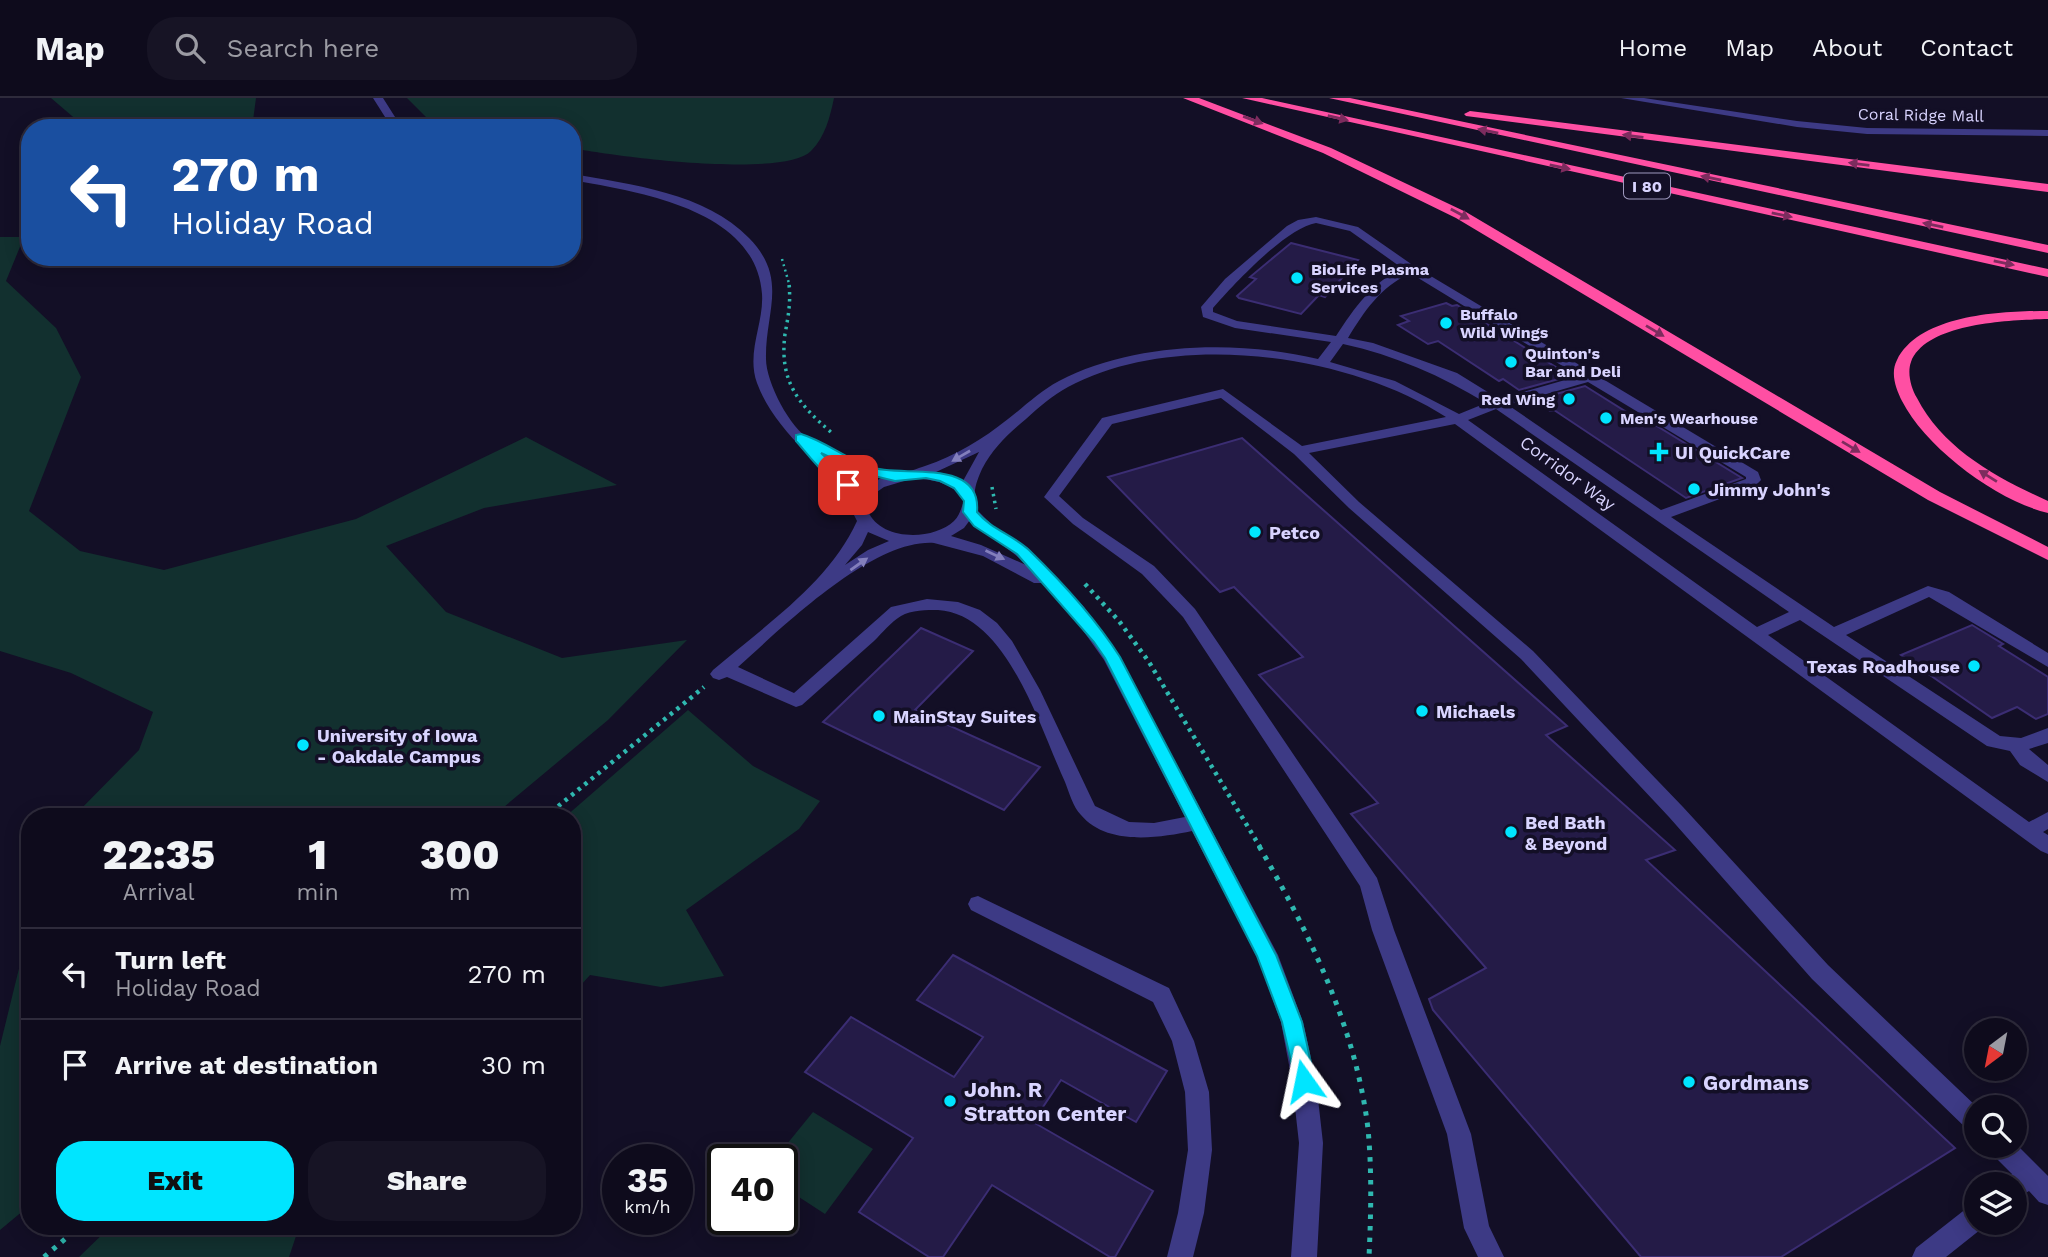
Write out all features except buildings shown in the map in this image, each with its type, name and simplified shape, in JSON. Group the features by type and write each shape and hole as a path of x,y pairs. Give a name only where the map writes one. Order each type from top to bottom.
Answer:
{"highway":[{"path":"1188,98 1310,142 1395,180 1461,215 1934,496 2048,554"},
{"name":"I 80","path":"1247,98 2048,273"},
{"name":"I 80","path":"1334,98 2048,249"},
{"path":"1370,98 1509,120 2048,188"},
{"path":"2048,315 1972,320 1934,332 1911,349 1901,373 1902,386 1909,401 1919,417 1940,440 1973,467 2048,508"}],"street":[{"path":"378,98 391,119"},
{"name":"Coral Ridge Mall","path":"1626,98 1841,129 1925,133 2048,127"},
{"name":"Coral Ridge Mall","path":"2007,131 2048,133"},
{"path":"581,179 650,192 693,207 727,227 752,251 763,271 768,293 759,340 758,362 763,381 772,401 801,438 826,467 848,485 861,502"},
{"path":"1661,515 1750,483 1754,480 1753,475 1410,268 1354,229 1328,222 1302,222 1229,282 1207,307 1207,314 1226,322 1369,346 1452,376 1994,741 2016,746 2028,745 2048,735"},
{"path":"1322,363 1370,292 1386,279 1410,268"},
{"name":"Corridor Way","path":"914,474 940,467 1004,430 1034,404 1072,380 1154,357 1216,352 1289,357 1322,363 1410,392 1457,419 2048,846"},
{"path":"1299,451 1457,419 1497,404 1590,377"},
{"path":"1492,1257 1477,1228 1459,1134 1383,930 1370,884 1189,613 1148,570 1079,521 1051,497 1107,421 1223,393 1299,451 1354,505 1527,655 1676,812 1820,972 1964,1110"},
{"name":"Corridor Way","path":"968,494 968,483 973,471 1004,430"},
{"path":"801,438 854,466 895,477"},
{"path":"930,537 953,530 970,512 971,501 959,485 944,478 914,474 895,477 877,484 861,502 860,514 877,532 908,538 930,537 962,541 992,553 1054,588"},
{"path":"970,512 979,523 1022,551 1078,611 1112,657 1266,955 1292,1022 1304,1081 1311,1143 1304,1257"},
{"path":"865,520 854,545 812,593 722,671 796,701 897,611 914,605 954,606 972,613 991,626 1012,649 1088,811 1113,827 1146,833 1198,822"},
{"path":"812,593 874,553 908,538"},
{"path":"1833,634 1928,591 1943,596 2048,661"},
{"path":"1755,634 1801,613"},
{"path":"2016,746 2026,760 2048,775"},
{"path":"2029,832 2048,819"},
{"path":"978,904 1161,995 1183,1041 1197,1092 1200,1150 1191,1213 1180,1257"},
{"path":"2027,1183 2048,1193"},
{"path":"1925,1257 1964,1226"}],"path":[{"path":"556,808 722,671"},
{"path":"44,1257 70,1235"}],"green space":[{"path":"51,98 256,98 253,119 76,119"},
{"path":"407,98 834,98 823,133 811,151 794,159 767,163 696,163 581,149 581,119 428,119"},
{"path":"0,237 21,237 21,244 6,281 56,328 81,377 29,511 80,551 164,570 356,519 526,437 617,485 484,508 386,546 446,612 562,658 687,640 608,720 503,808 82,808 139,750 153,712 71,673 0,651"},
{"path":"688,710 753,766 820,801 799,829 686,910 724,976 661,987 590,975 581,985 581,808 575,808"},
{"path":"21,960 21,1212 0,1230 0,1046"},
{"path":"813,1112 873,1149 825,1214 798,1196 798,1144 787,1144"},
{"path":"102,1235 296,1235 289,1257 79,1257"}],"place":[{"name":"BioLife Plasma Services","path":"1297,278"},
{"name":"Buffalo Wild Wings","path":"1446,323"},
{"name":"Quinton's Bar and Deli","path":"1511,362"},
{"name":"Red Wing","path":"1569,399"},
{"name":"Men's Wearhouse","path":"1606,418"},
{"name":"UI QuickCare","path":"1659,452"},
{"name":"Jimmy John's","path":"1694,489"},
{"name":"Petco","path":"1255,532"},
{"name":"Texas Roadhouse","path":"1974,666"},
{"name":"Michaels","path":"1422,711"},
{"name":"MainStay Suites","path":"879,716"},
{"name":"University of Iowa - Oakdale Campus","path":"303,745"},
{"name":"Bed Bath & Beyond","path":"1511,832"},
{"name":"Gordmans","path":"1689,1082"},
{"name":"John. R Stratton Center","path":"950,1101"}],"route":[{"path":"848,485 826,467 801,438 866,470 895,477 926,474 959,485 968,494 971,501 970,512 979,523 1022,551 1078,611 1099,638 1112,657 1266,955 1292,1022 1304,1081"}]}
